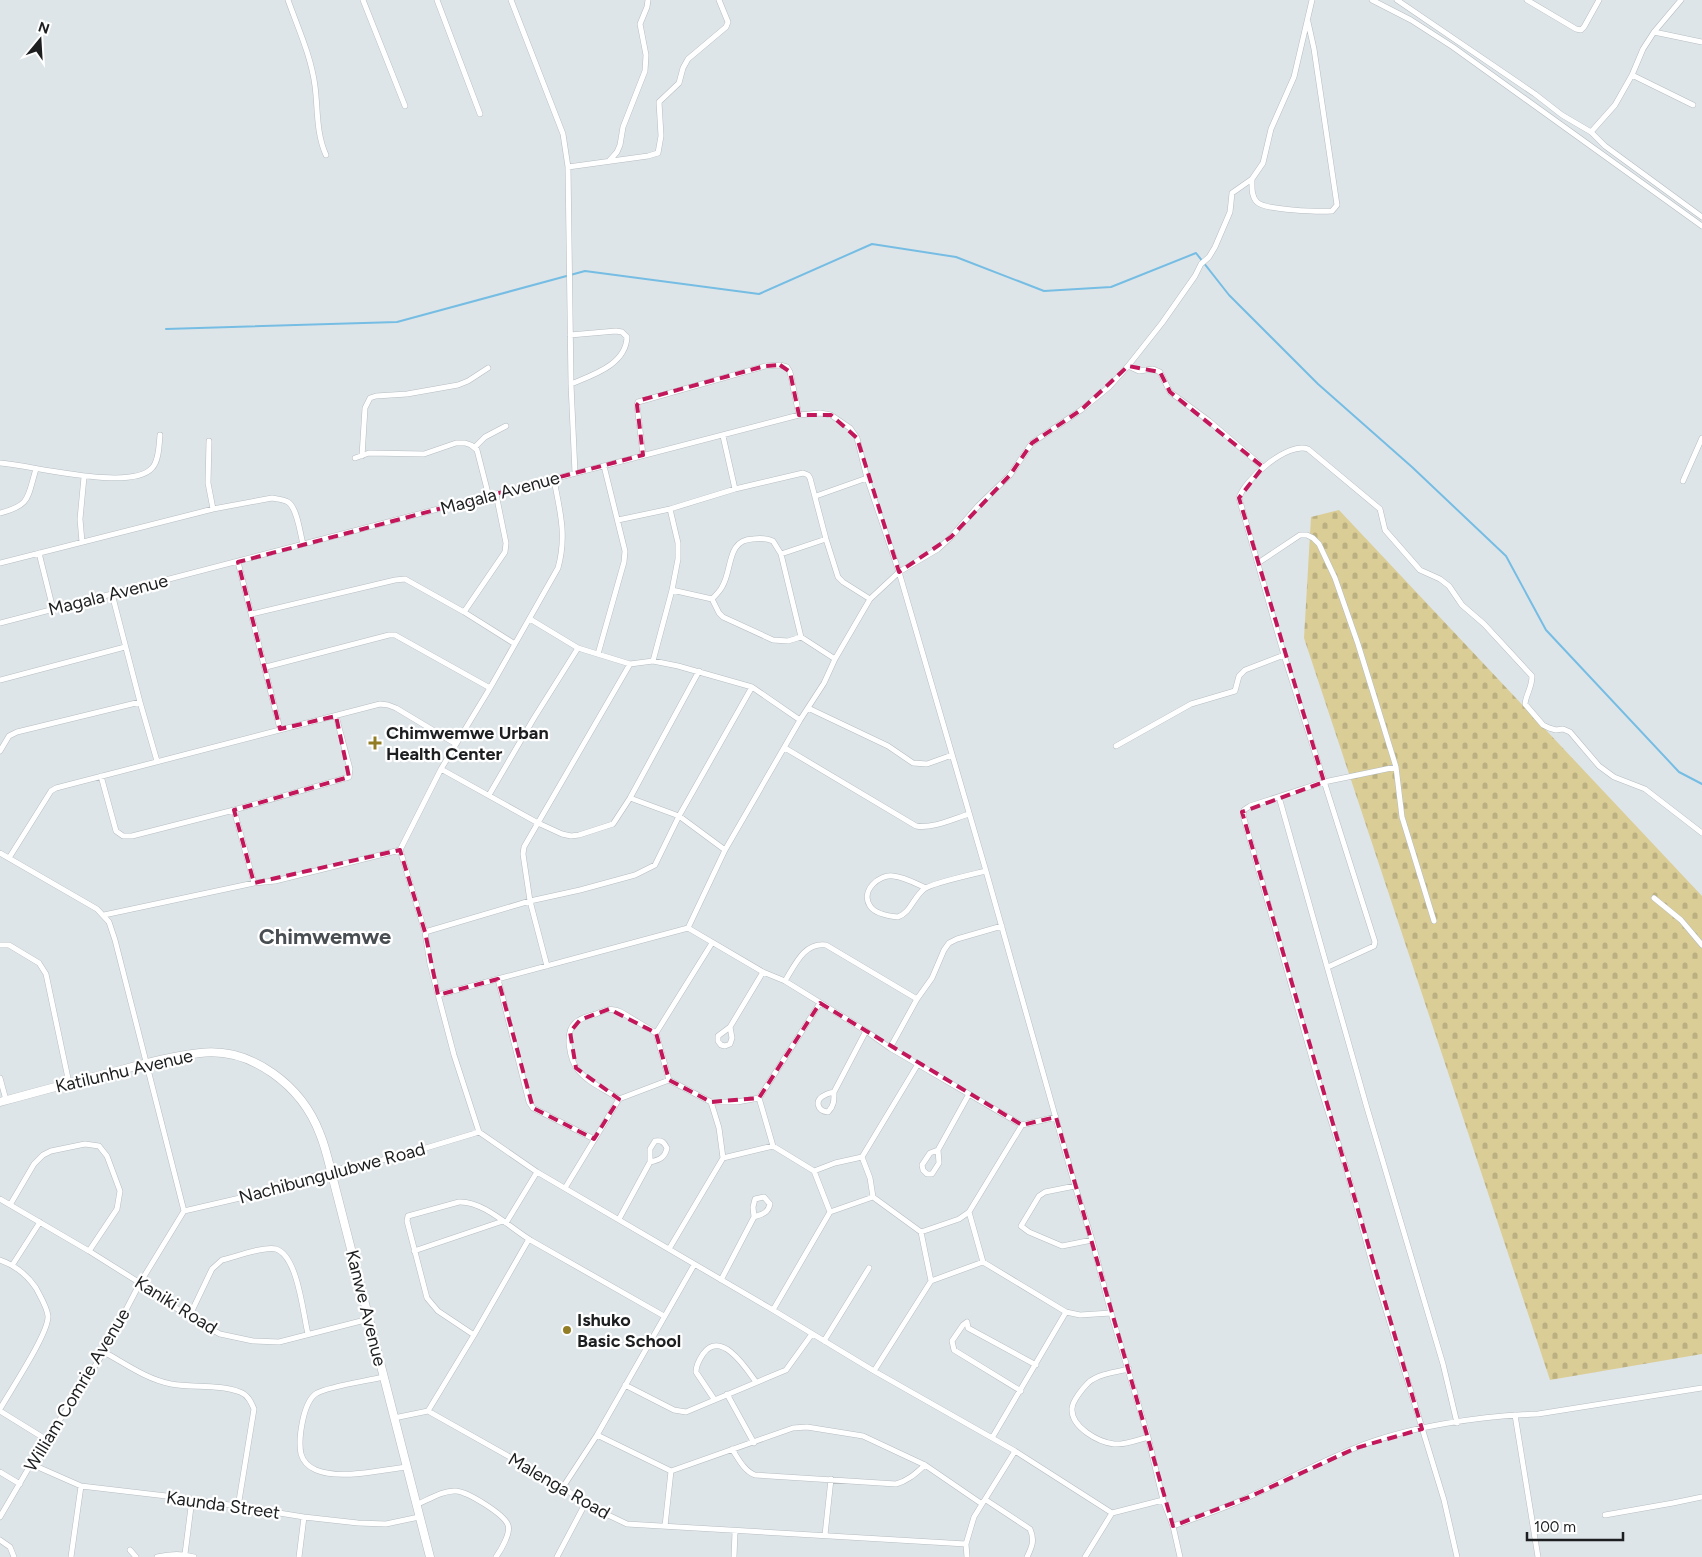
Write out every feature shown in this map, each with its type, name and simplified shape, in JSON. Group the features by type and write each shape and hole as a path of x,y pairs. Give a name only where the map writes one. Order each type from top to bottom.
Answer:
{"main road":[{"name":"Katilunhu Avenue","path":"3,1101 146,1063 201,1053 240,1056 275,1074"},
{"name":"Kanwe Avenue","path":"275,1074 293,1092 320,1134 430,1557"}],"street":[{"path":"288,0 310,63 315,85 319,132 326,155"},
{"path":"363,0 404,106"},
{"path":"437,0 480,114"},
{"path":"511,0 563,134 568,167 570,384 575,473"},
{"path":"608,161 617,152 620,145 623,127 645,71 645,43 640,29 648,0"},
{"path":"568,167 658,153 661,136 660,102 679,83 683,68 688,59 726,27 728,22 719,0"},
{"path":"688,928 725,850 800,720 824,683 835,659 870,599 899,572 938,549 951,537 978,506 1010,475 1032,443 1081,410 1108,387 1128,366 1195,276 1201,264 1209,257 1221,236 1230,212 1232,193 1252,179 1263,163 1271,129 1294,77 1312,0"},
{"path":"1372,0 1411,20 1453,47 1702,226"},
{"path":"1397,0 1591,132 1612,152 1702,217"},
{"path":"1527,0 1576,30 1581,30 1584,27 1599,0"},
{"path":"1591,132 1615,105 1632,75 1642,49 1681,0"},
{"path":"1252,179 1253,196 1261,205 1318,212 1332,211 1337,205 1308,21"},
{"path":"1654,32 1702,42"},
{"path":"1632,75 1693,105"},
{"path":"570,336 616,331 622,332 626,337 624,352 619,358 606,368 570,384"},
{"path":"643,456 638,402 765,366 787,367 790,372 799,415"},
{"path":"1128,366 1139,371 1153,369 1160,372 1170,392 1209,421 1264,467"},
{"path":"362,456 365,408 370,398 458,385 488,368"},
{"name":"Magala Avenue","path":"0,623 799,415 820,413 831,415 850,428 857,438 867,478 899,572 1092,1240 1111,1313 1129,1369 1180,1557"},
{"path":"475,447 486,437 506,426"},
{"path":"0,463 84,477 129,477 146,473 153,468 160,435"},
{"path":"723,436 735,489"},
{"path":"1683,481 1702,438"},
{"path":"209,441 208,483 213,509"},
{"path":"355,458 369,453 424,454 456,443 465,443 475,447"},
{"path":"475,447 489,496"},
{"path":"1328,967 1374,946 1375,942 1284,655 1239,498 1240,492 1268,463 1295,448 1308,448 1380,509 1385,530 1420,570 1440,579 1449,586 1462,605 1484,624 1532,676 1532,687 1525,704 1543,724 1549,728 1563,729 1570,732 1606,772 1645,789 1702,833"},
{"path":"598,654 624,562 624,542 604,466"},
{"path":"0,513 16,509 24,504 36,469"},
{"path":"618,520 670,509 735,489 803,474 808,475 816,496 826,539 838,577 848,586 870,599"},
{"path":"82,542 80,519 84,477"},
{"path":"816,496 867,478"},
{"path":"554,480 562,520 563,551 558,568 490,688 441,769 400,850 425,932 430,964 454,1056 479,1132 537,1172 774,1310 874,1371 1015,1451 1112,1513"},
{"path":"464,612 505,552 506,543 496,494"},
{"path":"0,564 213,509 272,498 288,502 294,508 303,544"},
{"path":"653,661 672,590 679,550 670,509"},
{"path":"1258,563 1300,536 1307,535 1319,544 1335,578 1358,644 1396,767 1402,817 1434,921"},
{"path":"712,599 723,586 734,550 740,541 745,539 768,539 772,541 781,554 801,637 835,659"},
{"path":"781,554 826,539"},
{"path":"39,553 53,609"},
{"path":"238,562 266,667 280,730"},
{"path":"252,614 405,579 464,612 515,644"},
{"path":"672,590 712,599"},
{"path":"112,594 157,761"},
{"path":"712,599 719,613 724,618 773,640 788,640 801,637"},
{"path":"530,619 578,648 630,664 653,661 699,671 752,687 800,720"},
{"path":"266,667 395,635 490,688"},
{"path":"0,680 125,647"},
{"path":"489,795 578,648"},
{"path":"1116,746 1191,704 1235,690 1239,676 1245,670 1284,655"},
{"path":"547,966 530,901 523,854 527,840 630,664"},
{"path":"441,769 538,823 562,834 579,835 613,824 630,798 699,671"},
{"path":"425,932 530,901 635,875 650,869 659,859 679,816 752,687"},
{"path":"0,751 9,736 17,732 140,702"},
{"path":"10,858 50,791 56,788 380,704 388,705 456,744"},
{"path":"808,708 888,746 913,764 926,764 952,755"},
{"path":"101,776 116,831 123,836 132,836 234,810 349,777 350,769 336,716"},
{"path":"785,748 916,826 930,826 969,814"},
{"path":"1396,767 1324,782 1250,806 1244,810 1243,815 1314,1065 1348,1171 1375,1274 1444,1500 1457,1557"},
{"path":"1279,797 1367,1108 1443,1364 1457,1423"},
{"path":"630,798 679,816 725,850"},
{"path":"234,810 254,883"},
{"path":"104,916 254,883 275,881 400,850"},
{"path":"0,853 97,909 109,922 184,1211"},
{"path":"926,888 903,877 884,876 872,886 867,898 869,905 877,912 898,917 909,911 915,899 926,888 986,870"},
{"path":"1654,898 1681,920 1702,946"},
{"path":"890,1048 917,1000 932,978 949,943 1002,926"},
{"path":"438,995 688,928 763,972 785,981 890,1048 1022,1125 1056,1117"},
{"path":"656,1033 712,943"},
{"path":"785,981 805,951 818,944 826,945 917,1000"},
{"path":"0,945 9,945 39,963 46,974 69,1084"},
{"path":"730,1027 763,972"},
{"path":"498,979 529,1102 533,1108 594,1139"},
{"path":"619,1099 582,1075 576,1068 569,1041 573,1024 580,1020 609,1009 616,1010 656,1033 669,1080 711,1102 737,1102 759,1098 820,1003"},
{"path":"834,1092 866,1031"},
{"path":"814,1171 862,1157 918,1064"},
{"path":"0,1078 3,1101"},
{"path":"565,1188 619,1099 669,1080"},
{"path":"938,1150 930,1153 922,1165 923,1170 927,1174 932,1174 936,1170 939,1163 938,1150 969,1094"},
{"path":"759,1098 773,1146 814,1171 830,1212"},
{"path":"669,1249 723,1158 719,1128 711,1102"},
{"path":"921,1232 960,1219 969,1212 1022,1125"},
{"name":"Nachibungulubwe Road","path":"184,1211 240,1198 331,1171 396,1157 479,1132"},
{"path":"619,1219 650,1162 652,1144 660,1140 664,1142 667,1148 666,1154 662,1158 650,1162"},
{"path":"10,1205 34,1164 43,1155 85,1144 99,1146 107,1156 120,1191 117,1209 89,1251"},
{"path":"723,1158 773,1146"},
{"path":"862,1157 870,1178 873,1197 921,1232 931,1281"},
{"path":"414,1251 505,1222 537,1172"},
{"path":"1075,1186 1045,1192 1039,1196 1021,1226 1029,1232 1062,1246 1092,1240"},
{"path":"774,1310 830,1212 873,1197"},
{"name":"Kaniki Road","path":"0,1199 89,1251 189,1317 220,1334 253,1341 279,1342 368,1319"},
{"path":"474,1334 432,1305 427,1298 407,1221 408,1216 459,1202 467,1202 505,1222 529,1239 664,1316"},
{"name":"William Comrie Avenue","path":"0,1517 31,1464 104,1352 140,1283 184,1211"},
{"path":"969,1212 983,1262 1066,1312 1080,1315 1111,1313"},
{"path":"721,1280 754,1217"},
{"path":"13,1264 40,1222"},
{"path":"394,1418 428,1411 529,1239"},
{"path":"189,1317 212,1269 222,1260 266,1249 275,1249 287,1258 294,1272 308,1334"},
{"path":"0,1260 13,1264 31,1281 44,1303 48,1316 44,1332 0,1410 47,1440"},
{"path":"874,1371 931,1281 983,1262"},
{"path":"563,1488 597,1434 694,1265"},
{"path":"824,1341 869,1268"},
{"path":"992,1438 1066,1312"},
{"path":"1021,1391 954,1350 952,1341 962,1325 967,1322 968,1328 1036,1365"},
{"path":"625,1385 674,1410 686,1412 786,1370 812,1334"},
{"path":"714,1399 696,1372 697,1362 709,1348 720,1346 732,1352 756,1382"},
{"path":"104,1352 150,1378 188,1387 241,1392 247,1396 254,1409 238,1507"},
{"path":"1129,1369 1101,1376 1089,1382 1071,1407 1072,1414 1076,1422 1083,1429 1106,1442 1116,1444 1127,1443 1148,1437"},
{"path":"383,1377 326,1390 310,1399 304,1419 301,1454 305,1462 314,1469 324,1472 342,1474 406,1467"},
{"path":"1172,1526 1249,1497 1356,1448 1395,1434 1422,1428 1558,1411 1702,1388"},
{"path":"727,1394 754,1443"},
{"name":"Malenga Road","path":"428,1411 563,1488 585,1504 627,1524 735,1532 825,1535 966,1544"},
{"path":"1515,1415 1538,1557"},
{"path":"597,1434 671,1471 793,1428 800,1427 845,1432 863,1436 925,1465 1030,1529 1034,1537 1027,1557"},
{"path":"732,1448 749,1473 755,1475 896,1484 911,1478 925,1465"},
{"path":"967,1557 966,1544 974,1516 1015,1451"},
{"name":"Kaunda Street","path":"31,1464 81,1486 192,1499 304,1517 386,1524 419,1517"},
{"path":"665,1526 671,1471"},
{"path":"0,1472 20,1484"},
{"path":"825,1535 831,1479"},
{"path":"71,1557 81,1486"},
{"path":"416,1505 441,1494 455,1491 470,1495 505,1519 508,1525 508,1532 496,1557"},
{"path":"1605,1515 1702,1496"},
{"path":"185,1554 192,1499"},
{"path":"1085,1557 1112,1513 1163,1500"},
{"path":"557,1557 585,1504"},
{"path":"299,1557 304,1517"},
{"path":"734,1557 735,1532"},
{"path":"0,1540 10,1547 14,1557"},
{"path":"130,1550 136,1557"},
{"path":"158,1557 171,1554 185,1554 194,1557"}],"highlighted area":[{"path":"780,365 790,372 799,415 831,415 857,438 899,572 951,537 1010,475 1032,443 1081,410 1128,366 1160,372 1170,392 1263,467 1239,498 1324,782 1242,812 1422,1429 1356,1448 1249,1497 1173,1526 1056,1117 1022,1125 820,1003 759,1098 711,1102 669,1080 656,1033 609,1009 580,1020 570,1032 576,1068 619,1099 594,1139 533,1108 498,979 438,995 425,932 400,850 254,883 234,810 349,777 336,716 280,729 238,562 643,455 637,405 641,400 765,366"}],"green space":[{"path":"1339,510 1702,896 1702,1354 1550,1380 1304,638 1311,517"}],"waterway":[{"path":"166,329 397,322 585,271 759,294 872,244 956,257 1044,291 1111,287 1196,253 1229,295 1318,384 1412,467 1506,556 1546,630 1679,772 1702,784"}],"place":[{"name":"Chimwemwe Urban Health Center","path":"375,743"},
{"name":"Ishuko Basic School","path":"567,1330"}],"district":[{"name":"Chimwemwe","path":"325,936"}]}
